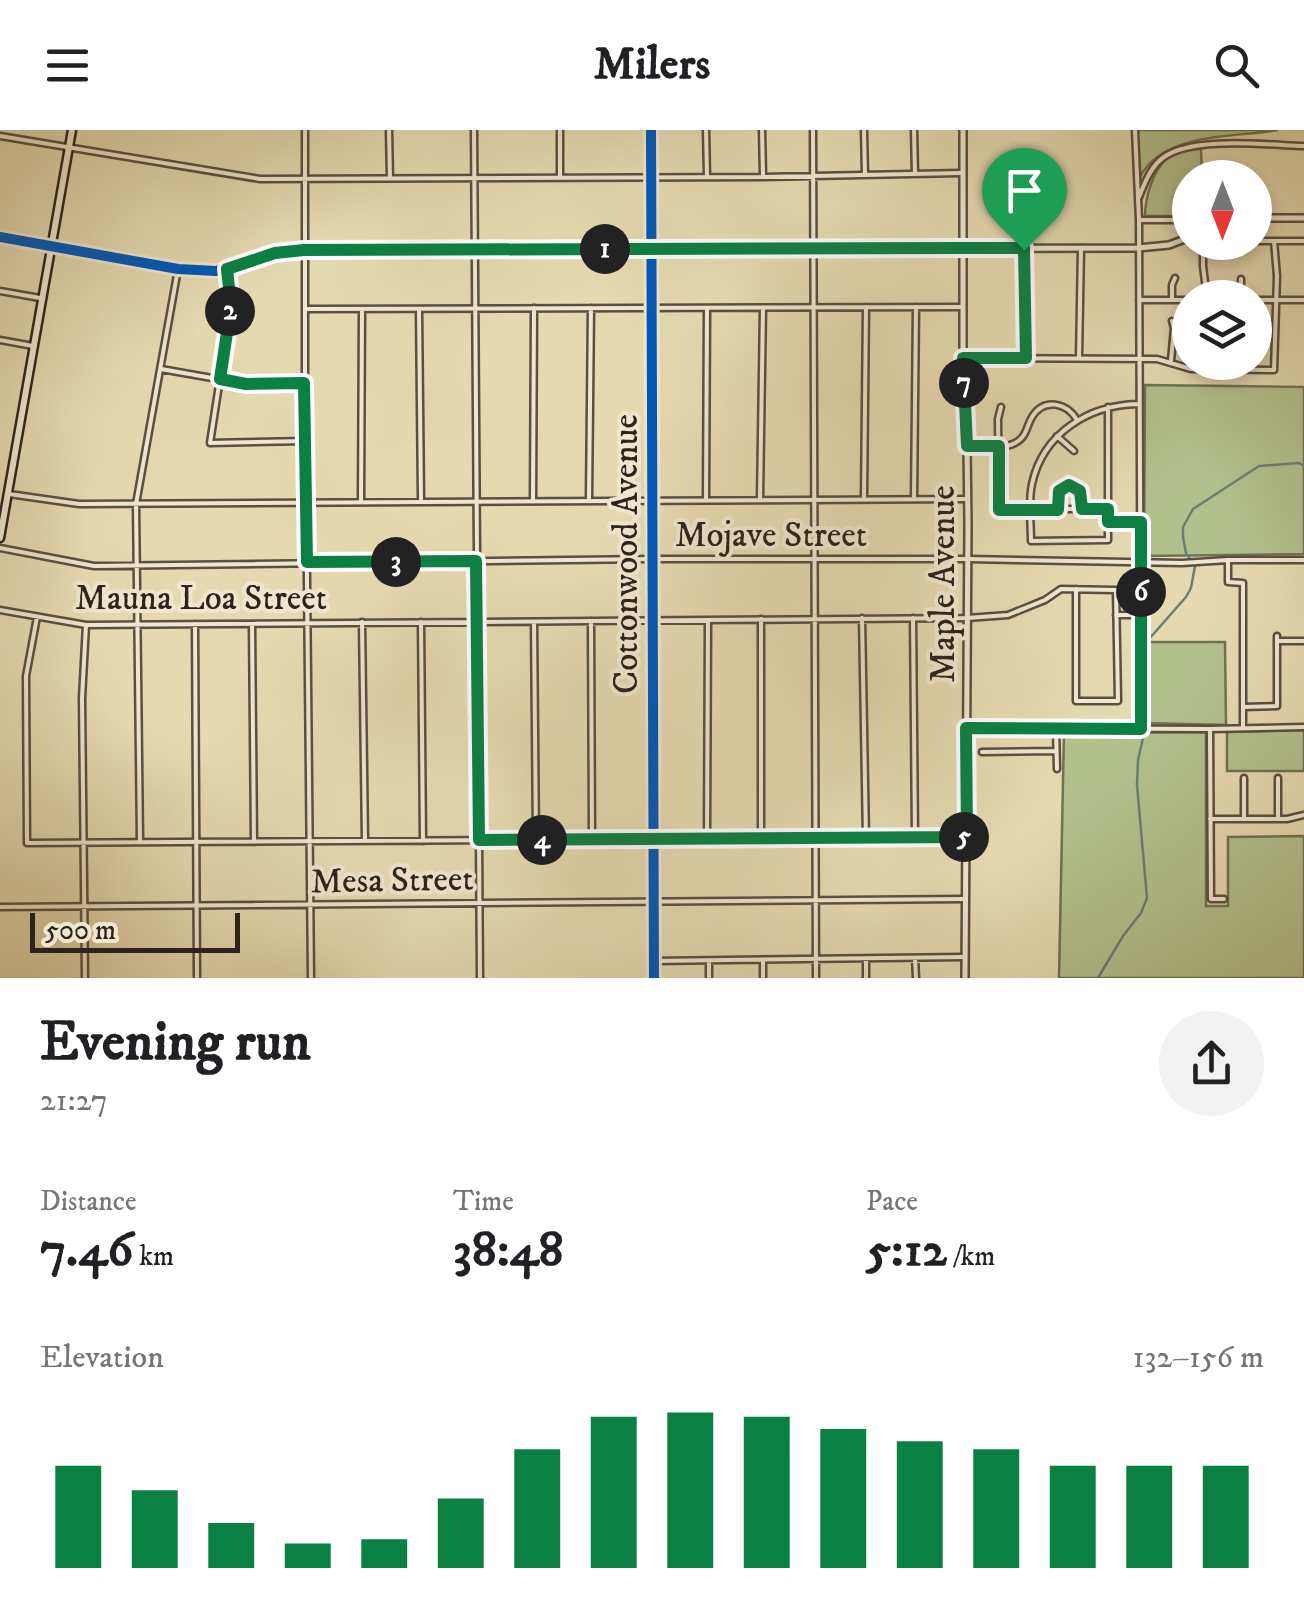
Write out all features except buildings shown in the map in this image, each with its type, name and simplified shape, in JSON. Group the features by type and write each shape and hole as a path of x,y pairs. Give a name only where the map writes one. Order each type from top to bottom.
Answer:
{"main road":[{"path":"0,538 72,130"}],"street":[{"path":"304,130 311,978"},
{"path":"389,130 390,178"},
{"path":"474,130 480,978"},
{"path":"560,130 560,177"},
{"name":"Cottonwood Avenue","path":"651,130 654,978"},
{"path":"706,130 707,177"},
{"path":"762,130 763,177"},
{"path":"814,130 816,978"},
{"path":"864,130 865,175"},
{"path":"914,130 915,174"},
{"name":"Maple Avenue","path":"962,130 968,558 965,978"},
{"path":"1135,130 1139,220 1141,729"},
{"path":"0,136 260,179 962,173"},
{"path":"1138,200 1152,168 1178,149 1202,145 1304,146"},
{"path":"1272,218 1304,218"},
{"path":"1139,220 1172,220"},
{"path":"0,237 206,272 275,253 304,250 1138,248 1172,244"},
{"path":"1272,370 1274,241 1304,241"},
{"path":"1024,248 1026,358"},
{"path":"1080,248 1080,358"},
{"path":"227,269 231,306 210,443 306,441"},
{"path":"140,842 136,504 178,270"},
{"path":"0,292 42,299"},
{"path":"1139,300 1172,300"},
{"path":"1272,300 1304,300"},
{"path":"914,499 916,307"},
{"path":"306,309 963,307"},
{"path":"533,501 534,308"},
{"path":"589,500 591,308"},
{"path":"706,500 707,308"},
{"path":"760,500 763,308"},
{"path":"864,499 866,308"},
{"path":"361,502 362,309"},
{"path":"419,309 421,501"},
{"path":"0,340 33,346"},
{"path":"963,358 1171,362 1172,351"},
{"path":"161,369 246,384 304,383"},
{"path":"1108,407 1108,540 1032,540 1032,485 1057,436 1077,420 1108,407 1140,404"},
{"path":"967,446 1014,444 1043,406 1067,407 1077,420"},
{"path":"1000,407 999,510 1108,509"},
{"path":"1057,436 1074,451"},
{"path":"1058,510 1059,491 1069,485 1080,491 1082,509"},
{"path":"8,494 79,504 967,499"},
{"path":"1108,522 1141,522"},
{"name":"Mojave Street","path":"0,548 94,566 815,558 1141,563 1304,560"},
{"path":"1228,560 1228,582 1243,583 1244,728"},
{"name":"Mauna Loa Street","path":"0,610 86,625 967,618 1008,616 1061,589 1076,589 1116,590 1116,615"},
{"path":"1076,589 1076,701 1118,702 1116,615 1140,615"},
{"path":"37,618 26,676 26,844 967,837"},
{"path":"862,618 866,838"},
{"path":"913,618 915,837"},
{"path":"761,838 762,619"},
{"path":"591,620 592,840"},
{"path":"707,839 708,620"},
{"path":"362,622 365,841"},
{"path":"421,622 422,841"},
{"path":"534,622 536,840"},
{"path":"194,624 197,978"},
{"path":"252,624 254,842"},
{"path":"84,978 82,698 86,625"},
{"path":"1243,708 1277,706 1277,639 1304,641"},
{"path":"966,728 1304,726"},
{"path":"1056,729 1057,769"},
{"path":"1210,729 1210,898 1224,899"},
{"path":"982,752 1056,751"},
{"path":"1244,778 1244,818"},
{"path":"1278,778 1278,818"},
{"path":"1210,819 1304,814"},
{"name":"Mesa Street","path":"0,908 964,899"},
{"path":"654,961 965,957"},
{"path":"916,958 916,978"},
{"path":"866,959 866,978"},
{"path":"763,960 763,978"},
{"path":"708,961 708,978"}],"green space":[{"path":"1136,130 1278,130 1179,146 1161,154 1137,184"},
{"path":"1201,149 1201,160 1172,160 1172,216 1145,216 1148,193 1158,168 1180,151"},
{"path":"1145,385 1304,387 1304,554 1144,556"},
{"path":"1145,642 1225,642 1226,725 1145,723"},
{"path":"1301,730 1304,771 1227,771 1227,732"},
{"path":"1206,732 1206,906 1228,906 1228,837 1304,836 1304,978 1059,978 1064,733"}],"waterway":[{"path":"1098,978 1147,898 1137,785 1146,725 1145,651 1149,639 1191,588 1195,566 1186,553 1183,527 1193,509 1259,466 1304,466"}],"cycle path":[{"path":"651,130 654,978"},
{"path":"0,237 178,269 216,271 275,253 304,250 963,247"}],"route":[{"path":"1024,250 1026,358 963,358 967,446 999,446 999,510 1058,510 1059,491 1069,485 1082,494 1082,509 1108,509 1108,522 1141,522 1141,729 966,728 967,837 479,840 476,561 307,562 304,383 246,384 220,379 231,306 227,269 281,252 1024,250"}]}
